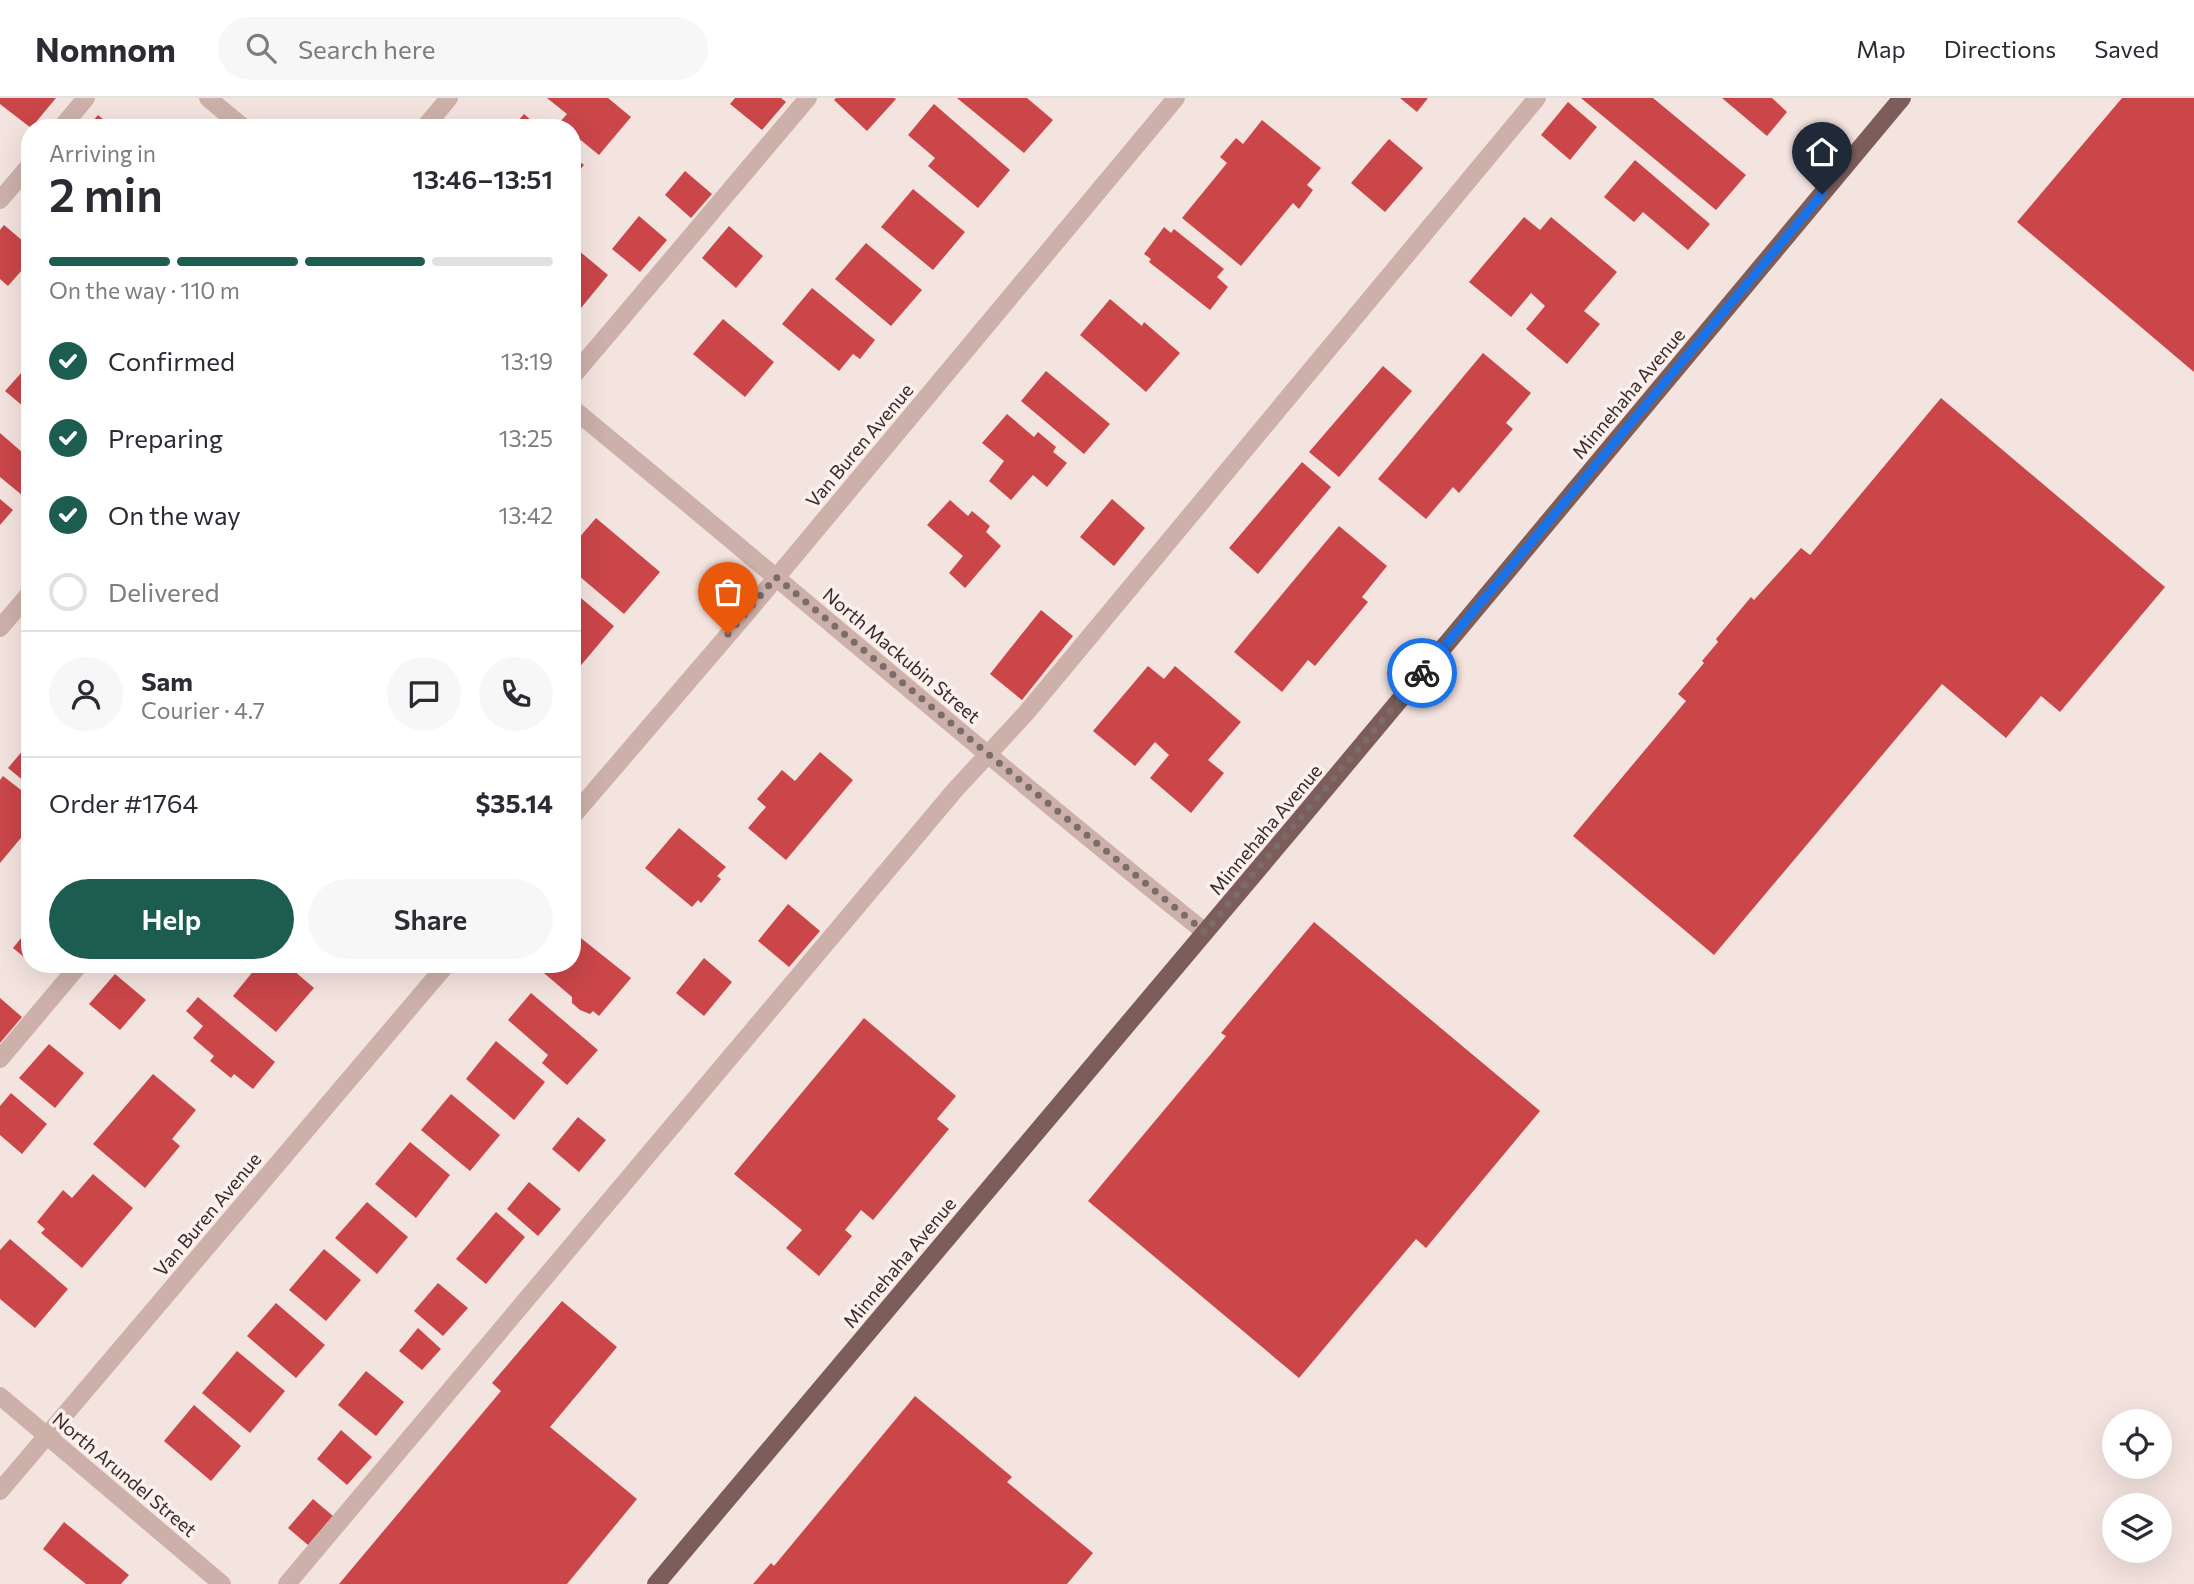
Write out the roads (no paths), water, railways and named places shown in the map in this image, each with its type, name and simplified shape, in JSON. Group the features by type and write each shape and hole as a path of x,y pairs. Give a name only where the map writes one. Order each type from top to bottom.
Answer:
{"main road":[{"name":"Minnehaha Avenue","path":"656,1584 1902,98"}],"street":[{"path":"68,119 86,98"},
{"path":"208,98 233,119"},
{"path":"432,119 449,98"},
{"path":"581,366 808,98"},
{"name":"Van Buren Avenue","path":"581,806 1176,98"},
{"path":"287,1584 955,790 1027,712 1537,98"},
{"path":"0,200 21,176"},
{"name":"North Mackubin Street","path":"581,415 1205,932"},
{"path":"0,628 21,604"},
{"path":"0,1059 72,973"},
{"name":"Van Buren Avenue","path":"0,1492 439,973"},
{"name":"North Arundel Street","path":"0,1396 222,1584"}]}
